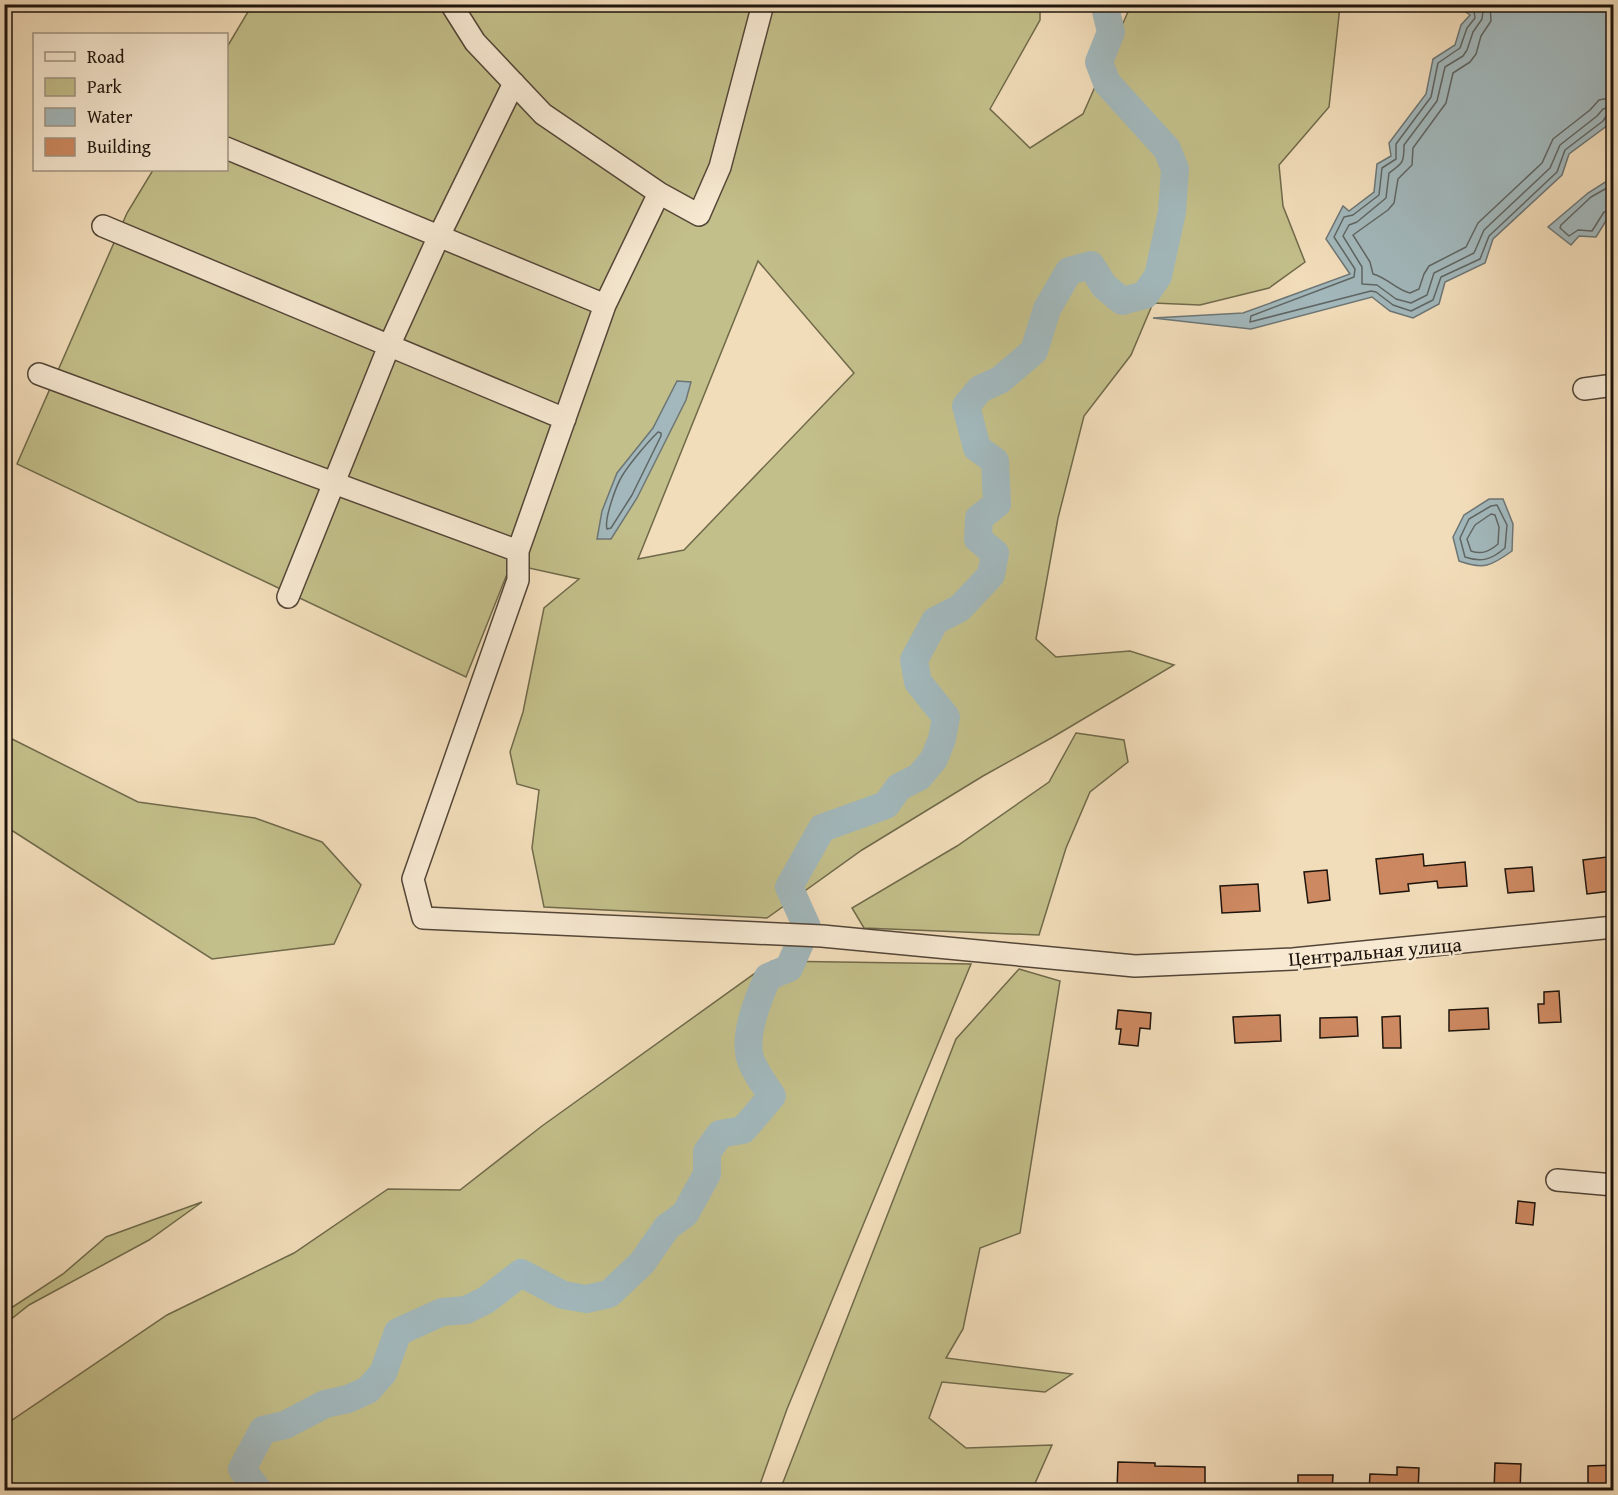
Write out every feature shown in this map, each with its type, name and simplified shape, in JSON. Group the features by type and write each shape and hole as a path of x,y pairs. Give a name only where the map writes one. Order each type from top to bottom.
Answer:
{"street":[{"path":"451,4 475,42 543,114 659,193 699,215 720,167 764,4"},
{"path":"288,597 389,346 439,236 514,83"},
{"path":"228,149 605,305"},
{"path":"39,374 519,551 605,305 659,193"},
{"path":"103,226 565,419"},
{"path":"1584,389 1614,386"},
{"name":"Центральная улица","path":"519,551 518,580 413,879 423,918 822,936 1135,966 1293,959 1614,927"},
{"path":"1557,1180 1614,1185"}],"green space":[{"path":"1320,4 1340,6 1329,107 1279,165 1283,206 1305,262 1269,288 1200,305 1153,303 1131,355 1084,416 1058,518 1036,639 1056,657 1130,651 1174,665 983,776 862,850 767,918 544,907 532,848 539,790 517,784 510,752 523,712 544,608 579,579 511,564 466,677 17,464 127,213 152,171 228,171 228,45 252,5 1040,5 1040,20 990,109 1030,148 1083,114 1131,5","holes":["758,261 854,373 684,550 638,559"]},
{"path":"1076,733 1124,740 1128,762 1090,792 1066,848 1039,935 864,928 852,908 957,846 1049,782"},
{"path":"4,735 138,802 255,818 322,842 361,885 334,944 212,959 5,826"},
{"path":"772,961 971,964 787,1409 758,1490 5,1490 5,1425 167,1315 294,1253 388,1189 460,1190 542,1126"},
{"path":"1019,969 1060,981 1020,1233 980,1248 963,1329 946,1358 1072,1374 1045,1392 942,1382 929,1418 966,1448 1052,1445 1032,1490 780,1490 956,1039"},
{"path":"202,1202 149,1240 29,1305 5,1324 5,1312 63,1274 106,1237"}],"water":[{"path":"1456,5 1613,5 1613,115 1608,125 1569,154 1562,175 1493,239 1485,263 1445,282 1439,304 1413,318 1390,311 1372,297 1251,329 1153,318 1243,313 1350,274 1326,239 1343,206 1349,211 1374,192 1377,164 1391,156 1389,143 1426,94 1433,59 1455,45 1461,25 1470,15"},
{"path":"1613,177 1613,215 1609,216 1596,237 1579,236 1571,245 1548,227 1588,193"},
{"path":"677,381 691,382 686,400 637,498 611,539 597,539 602,511 617,473 653,428"},
{"path":"1489,499 1503,499 1513,524 1512,551 1487,565 1481,566 1459,561 1453,537 1464,515"}],"building":[{"path":"1423,854 1424,866 1465,862 1467,886 1438,888 1437,881 1408,884 1409,891 1380,894 1376,859"},
{"path":"1607,857 1611,891 1587,894 1583,860"},
{"path":"1532,867 1534,891 1508,893 1505,869"},
{"path":"1327,870 1330,900 1308,903 1304,872"},
{"path":"1258,884 1260,911 1222,913 1220,886"},
{"path":"1559,991 1561,1022 1539,1023 1538,1004 1544,1004 1544,992"},
{"path":"1488,1008 1489,1029 1449,1031 1449,1010"},
{"path":"1118,1010 1151,1013 1150,1029 1140,1028 1138,1046 1119,1044 1121,1029 1116,1029"},
{"path":"1280,1015 1281,1041 1235,1043 1233,1017"},
{"path":"1400,1016 1401,1048 1383,1048 1382,1017"},
{"path":"1357,1017 1358,1036 1320,1038 1320,1018"},
{"path":"1518,1201 1535,1203 1533,1225 1516,1223"},
{"path":"1118,1462 1155,1463 1155,1466 1205,1467 1205,1490 1117,1490"},
{"path":"1495,1463 1521,1464 1520,1491 1494,1491"},
{"path":"1614,1465 1614,1490 1588,1490 1588,1466"},
{"path":"1397,1467 1419,1468 1418,1491 1369,1491 1370,1474 1397,1475"},
{"path":"1298,1475 1333,1475 1332,1491 1298,1491"}],"waterway":[{"path":"258,1490 242,1469 263,1430 285,1425 325,1404 348,1399 368,1390 383,1373 398,1332 442,1312 466,1310 486,1300 521,1273 563,1295 586,1299 609,1294 642,1263 667,1227 685,1214 707,1174 707,1152 720,1134 743,1130 772,1096 752,1063 748,1043 752,1020 768,977 789,968 807,927 789,887 822,828 886,805 899,787 919,777 934,759 942,739 946,717 918,682 914,660 935,621 960,608 991,575 995,553 978,539 979,518 997,504 995,461 977,448 966,406 980,389 1000,380 1034,351 1047,309 1069,271 1091,265 1104,286 1122,301 1145,295 1158,276 1172,212 1175,169 1167,149 1107,83 1099,62 1111,32 1106,11 1107,4"}]}
